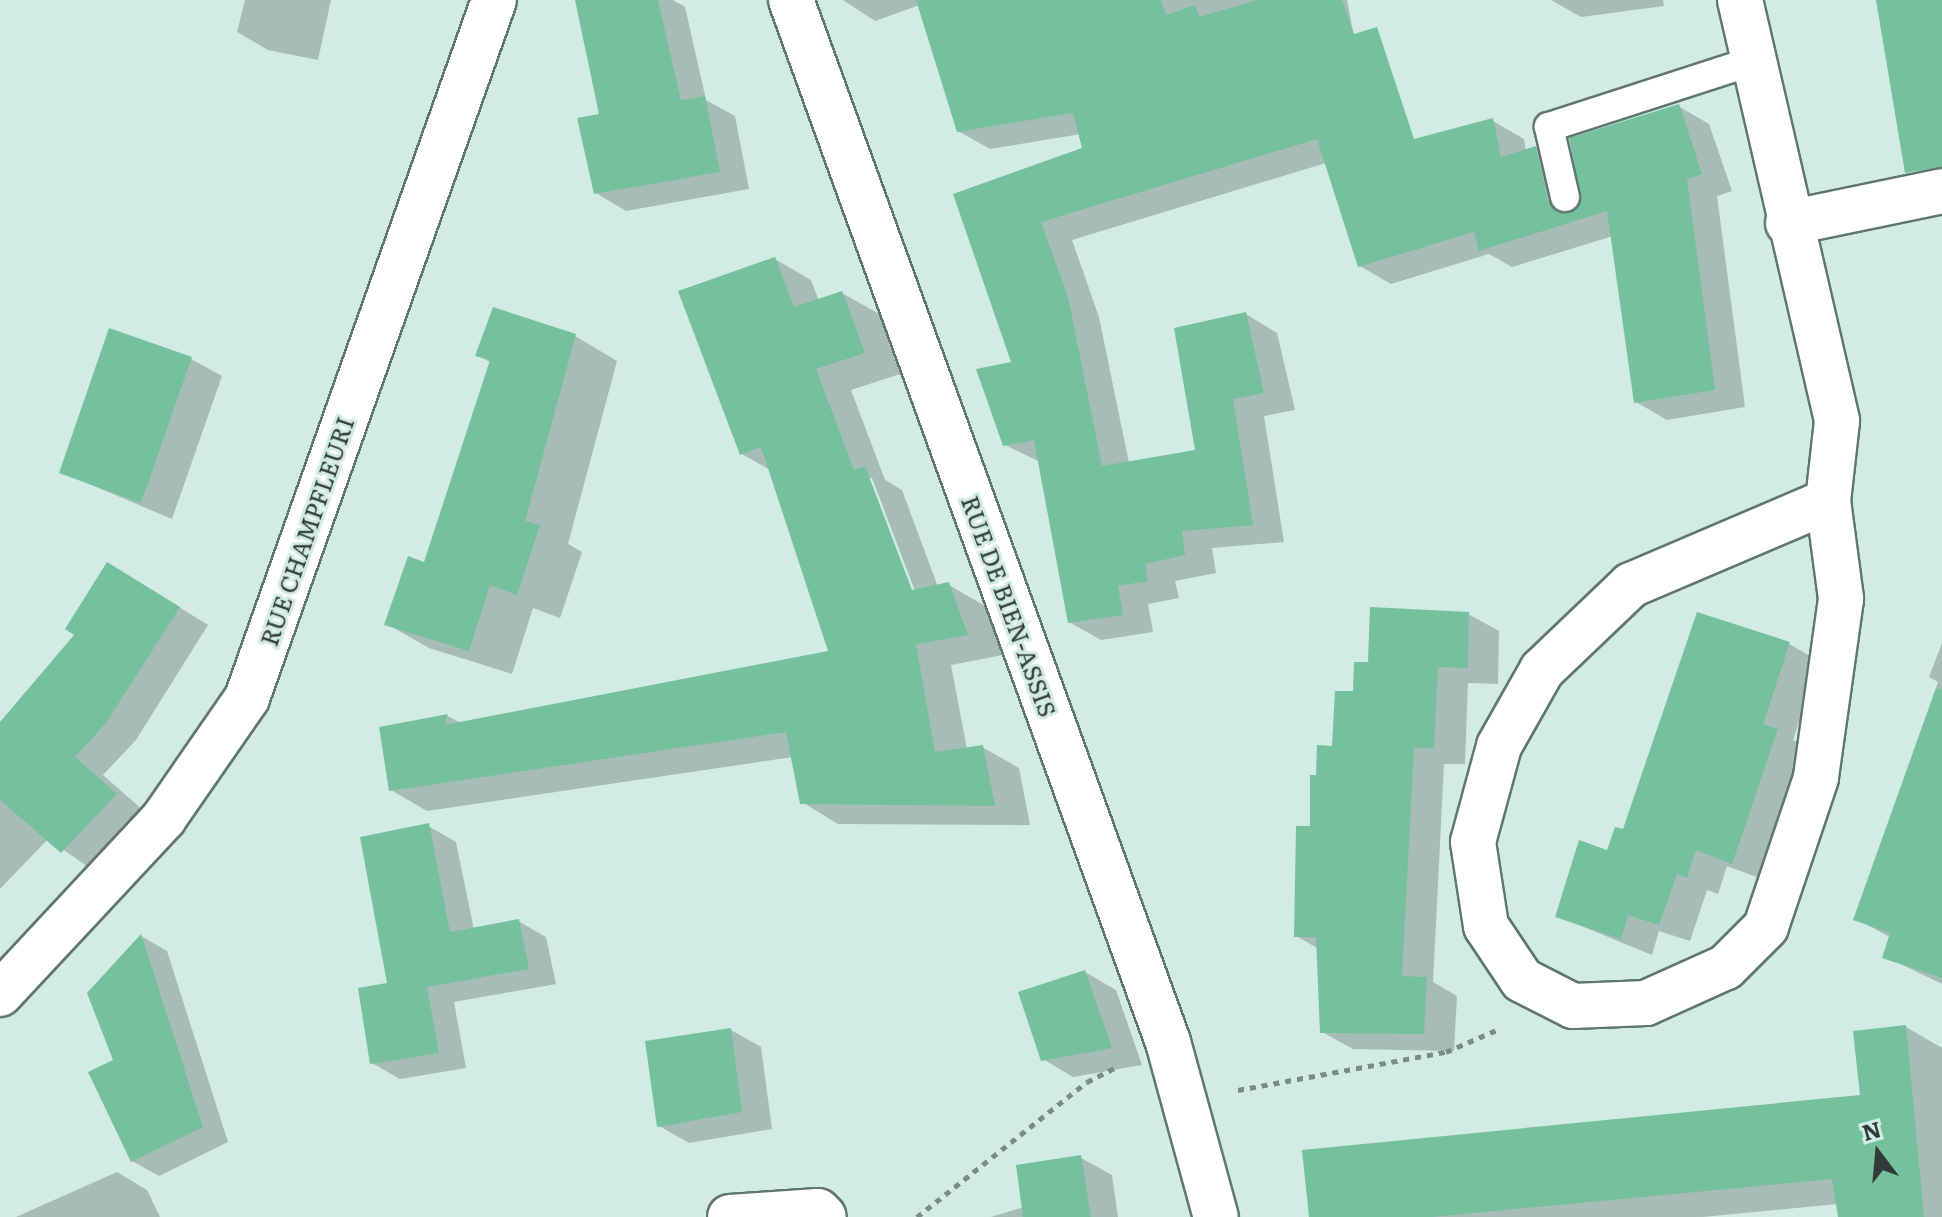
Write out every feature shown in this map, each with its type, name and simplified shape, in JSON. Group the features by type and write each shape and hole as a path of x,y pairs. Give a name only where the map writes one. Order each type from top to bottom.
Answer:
{"street":[{"name":"RUE CHAMPFLEURI","path":"0,994 164,818 247,698 494,0"},
{"name":"RUE DE BIEN-ASSIS","path":"791,0 1168,1042 1216,1217"},
{"path":"1740,0 1788,223 1837,421 1828,501 1841,599 1816,778 1766,927 1726,967 1646,1003 1573,1006 1522,980 1486,926 1473,842 1499,746 1542,670 1631,585 1828,501"},
{"path":"1788,223 1942,191"},
{"path":"730,1217 818,1211 824,1217"}],"lane":[{"path":"1565,197 1549,127 1753,61"}],"path":[{"path":"1186,1102 1446,1052 1502,1028 1522,980"},
{"path":"917,1217 1087,1082 1168,1042"}],"building":[{"path":"575,0 658,0 681,100 705,96 720,172 594,194 577,118 599,114"},
{"path":"916,0 1161,0 1166,15 1195,5 1199,17 1257,0 1342,0 1354,34 1377,27 1414,139 1493,118 1501,157 1536,146 1548,201 1561,213 1581,201 1569,138 1679,104 1702,174 1687,179 1715,390 1634,403 1607,211 1479,251 1474,232 1358,267 1317,139 1041,222 1068,297 1102,466 1195,450 1174,328 1246,312 1264,393 1233,399 1253,525 1182,531 1185,555 1145,564 1148,581 1118,586 1123,615 1068,623 1034,440 1003,446 976,369 1011,362 953,194 1082,148 1073,113 957,132"},
{"path":"1876,0 1942,0 1942,167 1905,173"},
{"path":"775,257 794,307 842,291 865,353 816,369 854,470 865,466 912,590 949,582 968,635 916,644 935,752 983,745 995,806 800,804 786,732 389,791 379,727 448,714 444,725 828,651 761,447 740,455 678,291"},
{"path":"493,307 576,334 525,521 540,525 517,595 490,585 469,651 384,625 408,556 424,562 490,360 475,356"},
{"path":"109,328 192,357 141,503 59,473"},
{"path":"107,562 180,607 106,723 75,757 117,794 61,853 0,800 0,722 74,635 65,629"},
{"path":"1370,607 1469,612 1468,668 1438,667 1434,748 1414,748 1402,976 1427,977 1424,1034 1320,1033 1316,937 1294,937 1296,826 1310,826 1310,775 1316,775 1317,745 1332,746 1335,691 1353,691 1354,662 1368,662"},
{"path":"1697,612 1790,642 1763,724 1778,729 1732,864 1696,850 1687,878 1677,874 1659,925 1628,915 1621,939 1555,917 1579,840 1607,850 1615,827 1623,829"},
{"path":"1936,688 1942,689 1942,978 1882,958 1890,933 1853,920"},
{"path":"429,823 450,932 519,919 529,969 427,987 439,1053 370,1064 358,988 387,983 360,837"},
{"path":"141,934 203,1127 131,1162 88,1072 113,1060 87,993"},
{"path":"1085,970 1112,1048 1041,1061 1018,992"},
{"path":"1906,1025 1924,1217 1838,1217 1832,1179 1432,1217 1309,1217 1302,1150 1860,1095 1853,1031"},
{"path":"731,1028 742,1112 657,1127 645,1041"},
{"path":"1081,1155 1091,1217 1023,1217 1016,1165"}]}
